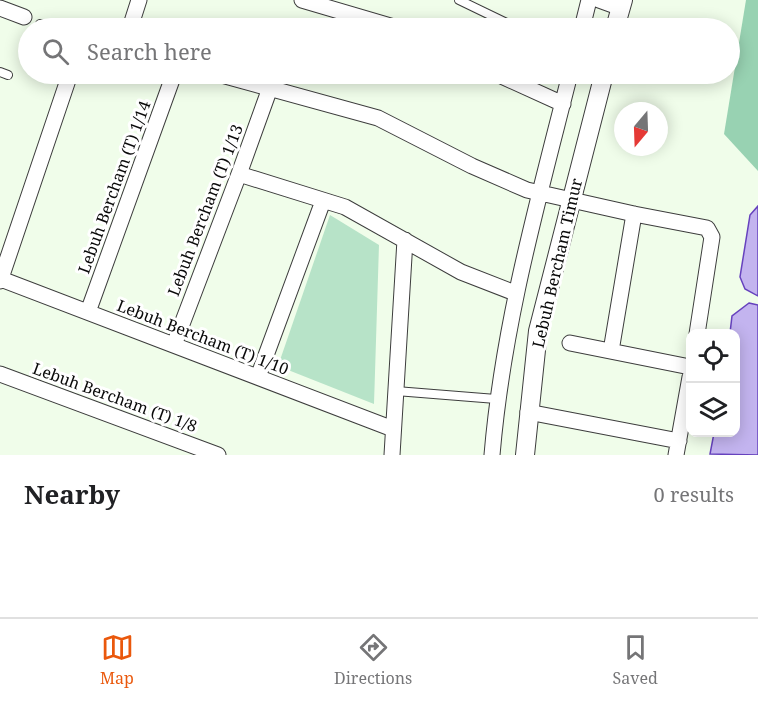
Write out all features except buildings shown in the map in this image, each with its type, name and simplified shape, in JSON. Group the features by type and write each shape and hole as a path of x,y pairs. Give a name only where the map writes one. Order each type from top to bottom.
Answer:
{"street":[{"path":"133,18 139,0"},
{"path":"302,0 363,18"},
{"path":"584,18 589,0"},
{"path":"599,0 622,4"},
{"path":"0,8 24,16"},
{"path":"0,280 67,84"},
{"name":"Lebuh Bercham (T) 1/14","path":"88,312 170,84"},
{"path":"255,84 378,118 498,178 540,193 634,214 704,226 710,230 712,237 698,329"},
{"path":"519,84 562,104"},
{"name":"Lebuh Bercham Timur","path":"492,455 496,399 515,293 567,84"},
{"name":"Lebuh Bercham Timur","path":"525,455 538,331 601,84"},
{"name":"Lebuh Bercham (T) 1/13","path":"174,345 270,88"},
{"path":"239,174 357,212 461,272 515,293"},
{"path":"258,377 323,201"},
{"path":"611,351 634,214"},
{"path":"392,455 405,240"},
{"name":"Lebuh Bercham (T) 1/10","path":"0,280 393,429"},
{"path":"570,343 686,367"},
{"name":"Lebuh Bercham (T) 1/8","path":"0,374 218,455"},
{"path":"528,412 677,448 689,383"}],"lane":[{"path":"459,0 496,18"},
{"path":"396,392 496,399"}],"green space":[{"path":"746,0 758,0 758,171 724,134 732,84 740,84 740,37"},
{"path":"330,215 379,245 374,404 278,366"}],"shaded area":[{"path":"758,206 758,296 745,289 740,277 750,215"},
{"path":"749,303 758,305 758,455 710,454 713,437 740,437 740,329 730,329 732,316"}]}
